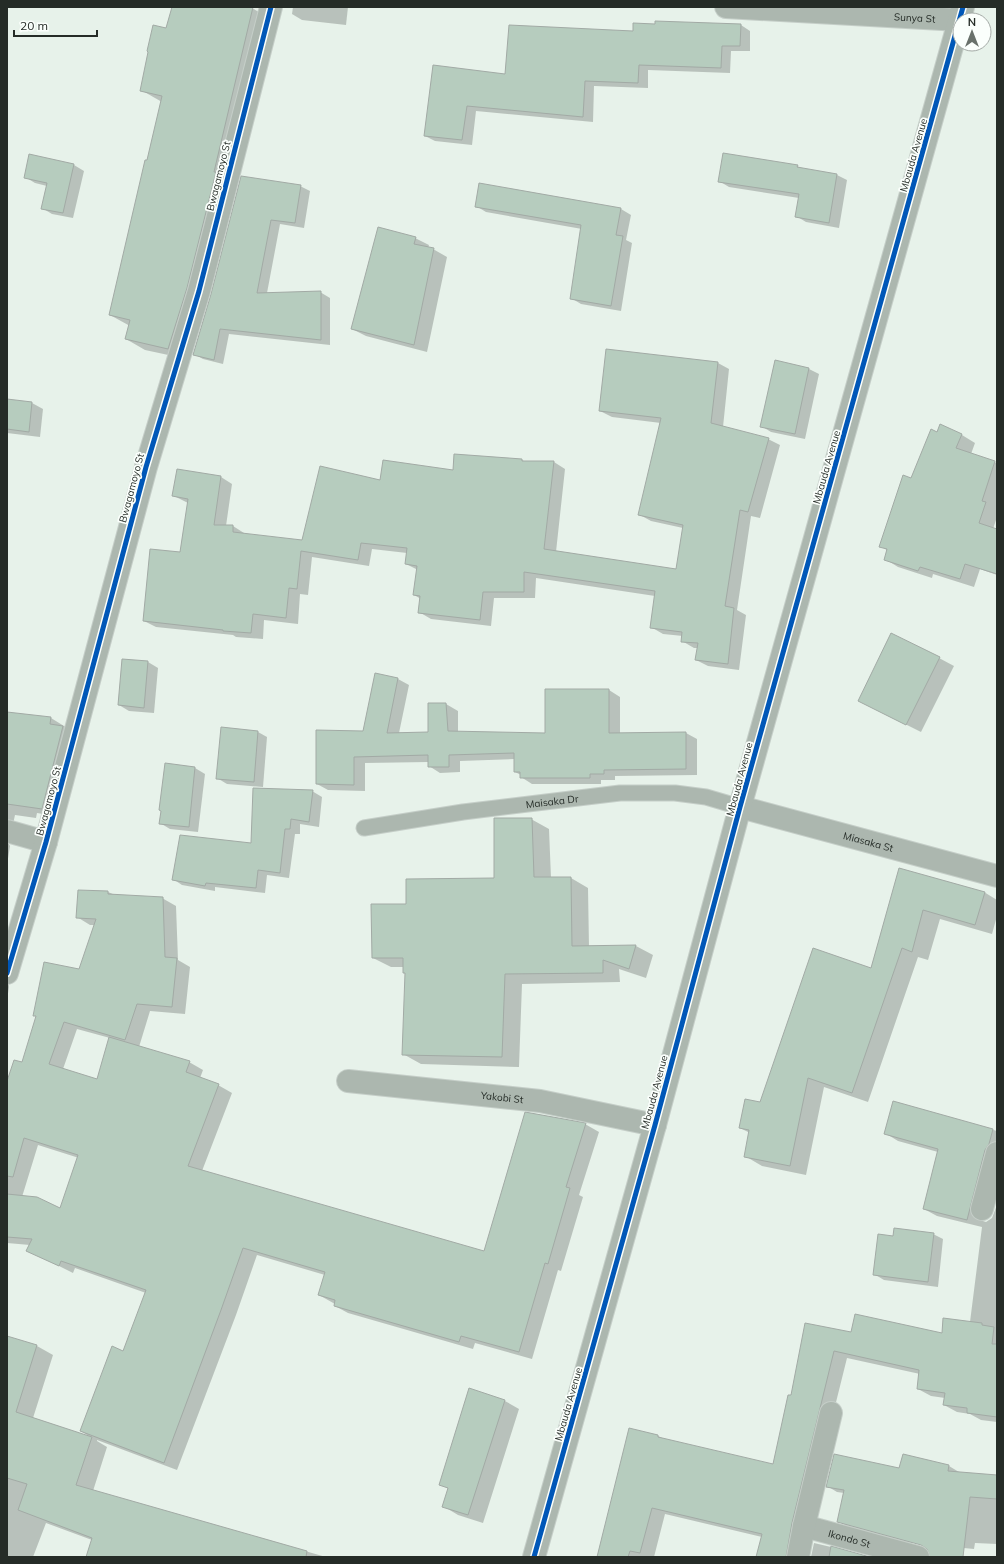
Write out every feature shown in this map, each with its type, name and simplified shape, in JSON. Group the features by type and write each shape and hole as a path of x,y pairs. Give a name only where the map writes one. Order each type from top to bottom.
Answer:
{"street":[{"name":"Bwagamoyo St","path":"7,973 46,842 146,467 199,291 270,7"},
{"name":"Sunya St","path":"726,7 952,20"},
{"name":"Mbauda Avenue","path":"534,1557 655,1125 740,807 952,49"},
{"name":"Miasaka St","path":"740,807 997,876"},
{"path":"7,831 46,842"},
{"name":"Yakobi St","path":"348,1081 540,1101 655,1125"},
{"path":"982,1209 997,1153"},
{"path":"798,1557 831,1413"},
{"name":"Ikondo St","path":"804,1526 918,1557"}],"lane":[{"name":"Maisaka Dr","path":"364,828 463,812 620,793 675,793 706,797 740,807"}],"building":[{"path":"172,7 253,7 214,172 216,172 187,288 168,349 125,339 130,320 109,315 145,160 147,160 162,96 140,91 147,51 153,25 166,28"},
{"path":"655,21 741,24 740,46 722,46 721,68 639,65 638,83 585,81 583,117 467,106 462,140 424,136 433,65 505,74 509,25 633,31 633,23 655,24"},
{"path":"723,153 798,165 797,167 837,174 829,223 795,217 799,194 718,182"},
{"path":"29,154 74,164 63,213 41,209 47,183 24,178"},
{"path":"241,176 301,185 295,223 271,220 257,293 321,291 321,340 220,329 214,360 193,355 211,294"},
{"path":"479,183 621,208 616,235 623,236 611,306 570,299 581,225 475,207"},
{"path":"378,227 416,237 414,244 434,248 414,345 351,329"},
{"path":"606,349 718,362 711,423 769,438 748,512 740,510 725,606 734,608 728,664 695,660 698,643 681,642 682,632 650,628 655,591 524,572 524,592 483,592 480,620 418,613 420,596 413,595 417,566 405,564 407,548 361,543 358,560 301,551 297,589 289,588 286,618 253,614 251,633 143,621 150,549 180,552 188,499 172,496 177,469 221,476 214,525 233,525 233,532 302,540 320,466 380,480 383,460 453,470 454,454 522,459 522,461 554,461 544,549 676,569 683,525 638,515 661,418 599,411"},
{"path":"775,360 809,368 795,434 760,427"},
{"path":"7,399 32,402 29,432 7,429"},
{"path":"940,424 962,434 956,448 995,461 982,501 986,502 979,523 997,529 997,574 965,564 960,579 920,567 918,571 884,560 887,549 879,547 903,475 911,478 931,429 937,432"},
{"path":"891,633 940,657 906,725 858,701"},
{"path":"122,659 148,661 144,708 118,705"},
{"path":"375,673 398,678 387,733 428,732 428,703 446,703 448,731 545,733 545,689 609,689 609,733 686,732 686,769 604,770 604,774 590,774 590,778 520,778 520,772 514,772 514,753 449,755 449,767 428,767 428,755 354,757 354,785 316,784 316,730 363,731"},
{"path":"7,712 51,717 50,724 63,726 42,809 7,804"},
{"path":"221,727 258,731 254,782 216,779"},
{"path":"165,763 195,767 189,827 159,824 161,811 159,810"},
{"path":"253,788 313,790 309,822 291,819 290,829 285,829 280,873 258,870 256,888 206,883 205,886 172,880 180,835 251,843"},
{"path":"494,818 532,818 534,877 571,877 572,946 636,945 629,969 603,960 603,973 505,974 502,1057 402,1055 405,973 403,973 403,958 372,958 371,904 406,904 406,879 494,878"},
{"path":"899,868 985,892 975,925 923,910 912,952 902,948 852,1093 808,1078 790,1166 744,1157 749,1130 739,1128 745,1099 760,1102 813,948 871,968"},
{"path":"78,890 108,891 108,894 163,897 165,957 177,958 172,1007 137,1004 125,1040 64,1022 49,1064 97,1079 109,1037 190,1061 186,1072 219,1084 188,1166 484,1251 525,1112 586,1123 566,1187 570,1188 548,1264 545,1263 519,1352 461,1336 459,1342 334,1306 335,1300 318,1295 325,1272 243,1248 164,1463 80,1431 112,1346 123,1351 146,1290 61,1261 59,1266 26,1251 32,1239 7,1237 7,1194 37,1197 60,1208 78,1155 24,1138 13,1177 7,1176 7,1081 14,1060 22,1062 36,1016 33,1016 44,962 79,969 96,919 76,918"},
{"path":"893,1101 993,1129 989,1144 985,1150 967,1220 923,1209 938,1149 884,1134"},
{"path":"894,1228 934,1233 928,1282 873,1275 878,1234 893,1236"},
{"path":"855,1314 942,1333 943,1318 982,1323 982,1325 994,1327 992,1344 997,1344 997,1417 967,1413 967,1408 943,1405 945,1393 917,1389 919,1370 834,1351 792,1523 786,1557 756,1557 762,1534 652,1508 640,1553 630,1551 628,1557 597,1557 629,1428 658,1435 658,1437 773,1464 788,1395 791,1395 805,1323 851,1332"},
{"path":"7,1336 37,1345 16,1412 92,1437 76,1485 307,1551 306,1557 86,1557 92,1538 18,1510 27,1484 7,1478"},
{"path":"469,1388 505,1400 468,1515 442,1507 448,1488 439,1485"},
{"path":"834,1454 899,1468 903,1454 949,1465 948,1471 997,1475 997,1499 970,1497 963,1557 930,1557 927,1549 921,1545 837,1522 844,1490 826,1487"},
{"path":"831,1546 870,1557 829,1557"}],"cycle path":[{"path":"7,973 46,842 146,467 199,291 271,7"},
{"path":"534,1557 655,1125 740,807 963,7"}]}
